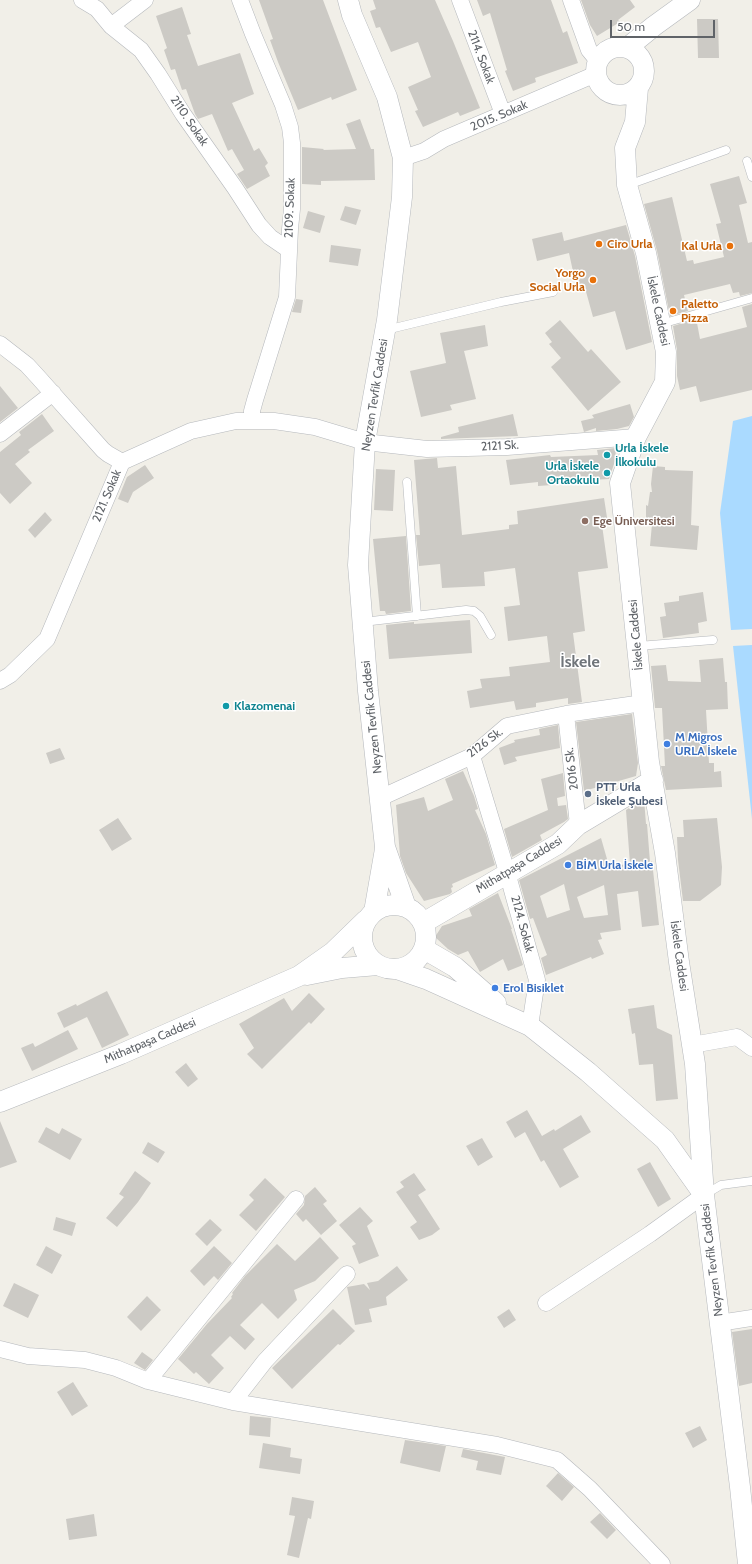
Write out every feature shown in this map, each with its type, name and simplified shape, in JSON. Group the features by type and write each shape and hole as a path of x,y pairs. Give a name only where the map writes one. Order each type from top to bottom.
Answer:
{"street":[{"name":"2110. Sokak","path":"82,0 97,9 111,26 141,50 259,225 270,237 289,250"},
{"path":"111,26 145,0"},
{"name":"2109. Sokak","path":"240,0 283,105 290,127 292,143 292,209 287,297 254,406 252,420"},
{"name":"Neyzen Tevfik Caddesi","path":"348,0 352,15 386,97 403,158 402,197 385,331 365,442 358,565 368,691 385,847"},
{"name":"2114. Sokak","path":"460,0 503,114"},
{"path":"571,0 589,50 597,67 601,87 612,94 626,95 638,88 644,75 644,68 638,56 627,48 620,47 607,51 597,67"},
{"path":"627,48 690,0"},
{"name":"2015. Sokak","path":"403,158 424,151 444,139 503,114 597,67"},
{"name":"İskele Caddesi","path":"638,88 636,122 625,148 627,185 646,253 661,324 666,352 665,382 636,437 620,483 649,762 665,853 679,962 695,1064 704,1196"},
{"path":"0,344 27,365 103,450 122,462"},
{"path":"0,434 53,393"},
{"name":"2121. Sokak","path":"0,681 10,675 47,639 122,462 191,431 236,421 252,420 315,427 365,442"},
{"name":"2121 Sk.","path":"365,442 427,449 507,447 636,437"},
{"name":"2126 Sk.","path":"380,798 472,756 507,726 566,714 643,703"},
{"name":"2016 Sk.","path":"566,714 578,824"},
{"name":"2124. Sokak","path":"472,756 507,872 537,980 530,1026"},
{"name":"Mithatpaşa Caddesi","path":"422,923 507,872 558,844 578,824 653,780"},
{"path":"385,847 406,907"},
{"path":"385,847 370,916 362,929 362,940 364,950 370,959 387,967"},
{"path":"389,905 406,907 418,916 422,923 426,940 424,949 413,963 405,967 342,968 299,976 333,952 370,916 389,905"},
{"name":"Neyzen Tevfik Caddesi","path":"424,949 455,967 511,1016"},
{"name":"Neyzen Tevfik Caddesi","path":"387,967 426,979 511,1016 530,1026 588,1072 665,1140 704,1196 748,1564"},
{"name":"Mithatpaşa Caddesi","path":"0,1102 121,1054 299,976"},
{"path":"692,1045 737,1034 752,1048"},
{"path":"546,1303 704,1196"},
{"path":"148,1381 296,1199"},
{"path":"233,1402 265,1361 347,1274"},
{"path":"719,1322 752,1318"},
{"path":"0,1349 28,1356 85,1360 116,1368 148,1381 233,1402 497,1445 557,1460 590,1489 662,1564"}],"lane":[{"path":"627,185 726,150"},
{"path":"747,161 752,177"},
{"path":"385,331 501,302 553,292"},
{"path":"661,324 752,298"},
{"path":"407,482 417,616"},
{"path":"362,622 466,610 474,611 480,616 491,635"},
{"path":"637,646 713,640"},
{"path":"704,1196 721,1185 752,1181"}],"water":[{"path":"752,416 752,629 731,630 720,513 733,421"},
{"path":"752,645 752,819 733,646"}],"building":[{"path":"259,0 323,0 357,90 332,100 331,97 298,110 270,40 273,39"},
{"path":"373,0 435,0 480,108 460,116 458,112 423,127 415,111 418,110 408,87 431,77 418,42 391,52 380,27 376,28 370,11 376,9"},
{"path":"477,0 551,0 563,33 567,31 578,63 535,78 536,82 513,91 505,71 507,70 490,13 483,16"},
{"path":"581,0 630,0 635,7 618,20 620,22 597,36 590,25"},
{"path":"182,7 191,34 187,35 198,66 240,53 254,94 232,103 254,151 259,148 268,163 265,166 270,176 247,189 237,174 244,170 232,149 228,151 212,114 198,119 186,89 182,90 175,69 171,70 164,50 167,48 156,16"},
{"path":"697,19 718,19 719,58 698,58"},
{"path":"360,119 371,149 374,149 375,180 321,181 321,185 302,184 302,147 324,149 323,150 356,149 346,124"},
{"path":"739,176 747,203 739,205 748,243 752,242 752,293 740,296 739,292 733,293 730,284 684,295 688,311 670,316 657,251 644,204 672,197 687,261 693,260 694,264 724,257 716,224 721,223 710,184"},
{"path":"345,206 361,210 356,225 340,220"},
{"path":"308,211 325,216 320,233 303,228"},
{"path":"626,225 635,256 652,342 626,350 615,311 593,317 585,288 577,290 569,253 537,261 532,239 562,232 564,241"},
{"path":"331,245 361,249 358,266 329,262"},
{"path":"296,299 303,300 301,313 292,312"},
{"path":"752,304 752,390 700,402 696,386 680,390 677,376 677,350 673,326 690,321 691,324 697,323 700,339 747,327 742,307"},
{"path":"560,320 588,352 591,349 621,382 588,411 551,367 561,358 549,344 552,342 545,333"},
{"path":"485,325 488,346 464,351 476,399 450,405 452,410 421,417 410,371 446,363 440,333"},
{"path":"0,386 18,408 0,422"},
{"path":"630,404 634,417 629,426 596,431 596,428 584,432 581,421 594,418 592,415"},
{"path":"42,414 54,431 28,450 30,452 15,464 32,483 10,504 0,493 0,452 21,435 19,432"},
{"path":"513,414 518,436 441,439 441,437 459,432 458,427"},
{"path":"616,448 615,461 609,479 552,482 552,485 538,486 538,482 510,485 506,460 550,455 551,457 598,455 597,450"},
{"path":"437,458 438,468 456,466 462,535 509,529 509,525 518,524 517,511 604,498 608,524 602,525 608,568 578,572 585,631 573,633 582,702 568,704 568,698 536,703 536,707 516,710 514,701 470,708 467,691 482,688 480,679 510,676 509,667 550,662 547,636 508,641 504,607 520,605 515,568 484,572 485,586 442,588 440,564 419,566 416,535 420,535 414,460"},
{"path":"145,465 154,478 133,492 128,503 118,499 127,477"},
{"path":"653,466 665,467 665,470 693,471 691,525 699,526 697,550 650,546 652,524 646,524 646,505 648,506 650,492 652,492 651,484"},
{"path":"376,469 395,470 393,511 374,510"},
{"path":"45,512 52,520 35,538 28,530"},
{"path":"406,536 411,611 386,614 385,611 380,611 373,539"},
{"path":"703,592 707,621 698,623 699,633 663,638 660,617 666,616 664,603 679,601 679,596"},
{"path":"470,620 472,653 389,659 386,625 414,622 414,624"},
{"path":"723,658 725,682 727,682 728,709 706,710 709,763 714,763 714,772 721,771 722,787 666,790 661,766 665,766 662,708 655,708 651,666 666,665 668,681 701,682 699,660"},
{"path":"632,714 638,763 636,776 584,791 576,722"},
{"path":"558,725 560,748 515,757 517,761 504,765 499,748 515,742 514,740 540,735 539,729"},
{"path":"60,748 65,759 50,764 46,753"},
{"path":"463,771 474,796 478,809 475,810 486,834 495,865 452,884 452,892 450,894 424,901 406,873 400,856 396,805 424,797 428,811 453,800 445,779"},
{"path":"563,773 565,796 557,798 558,806 566,805 568,819 540,835 542,840 512,857 504,829 548,810 541,779"},
{"path":"644,799 650,862 652,861 659,925 642,927 638,891 617,894 621,930 600,933 602,939 598,940 604,954 592,959 591,957 546,975 541,958 547,955 533,918 530,919 519,880 601,838 609,866 630,864 626,810","holes":["564,884 570,910 547,918 540,896","604,885 608,915 584,918 577,897"]},
{"path":"118,818 132,839 112,851 99,830"},
{"path":"717,818 722,867 721,885 700,901 683,901 677,837 684,837 683,820"},
{"path":"498,893 512,929 523,965 508,971 503,959 480,972 468,951 458,955 448,949 435,937 442,926 472,916 469,909"},
{"path":"107,991 129,1035 102,1048 87,1017 64,1028 57,1013 76,1004 77,1006"},
{"path":"309,993 325,1009 311,1024 309,1022 262,1069 247,1054 254,1048 239,1024 284,998 292,1011"},
{"path":"654,1005 657,1028 672,1035 678,1099 656,1101 653,1064 639,1065 635,1033 632,1034 628,1009"},
{"path":"68,1030 78,1049 32,1071 21,1048 33,1043 35,1047"},
{"path":"186,1063 198,1079 188,1087 175,1072"},
{"path":"527,1110 542,1136 554,1129 555,1131 581,1115 591,1132 563,1149 579,1177 560,1188 544,1160 541,1162 525,1132 515,1138 506,1122"},
{"path":"0,1121 17,1162 0,1168"},
{"path":"46,1127 59,1134 62,1128 82,1139 70,1160 38,1142"},
{"path":"482,1138 493,1157 478,1166 466,1146"},
{"path":"148,1142 165,1152 158,1163 142,1153"},
{"path":"650,1162 671,1199 658,1207 637,1169"},
{"path":"135,1171 151,1183 138,1202 117,1227 106,1218 124,1197 119,1194"},
{"path":"414,1173 426,1190 418,1195 440,1229 432,1235 419,1240 410,1227 417,1222 396,1192 404,1187 400,1182"},
{"path":"265,1178 285,1197 256,1231 239,1215 254,1200 249,1195"},
{"path":"315,1187 327,1201 323,1204 337,1221 321,1235 306,1219 303,1222 296,1214 304,1205 305,1196"},
{"path":"360,1207 373,1221 367,1226 379,1256 359,1264 352,1246 356,1244 339,1225"},
{"path":"56,1217 76,1223 72,1236 53,1230"},
{"path":"210,1219 222,1230 207,1246 195,1234"},
{"path":"320,1237 339,1258 315,1281 294,1290 297,1300 278,1319 262,1303 240,1325 255,1339 245,1350 230,1336 211,1355 224,1368 209,1384 196,1372 194,1374 178,1359 207,1324 232,1298 232,1293 245,1276 277,1244 295,1261"},
{"path":"46,1246 62,1255 52,1274 36,1265"},
{"path":"214,1246 232,1263 218,1280 214,1276 204,1286 190,1271"},
{"path":"397,1266 408,1280 386,1297 387,1305 369,1309 372,1322 355,1325 347,1287 364,1284 370,1290 367,1283 378,1281"},
{"path":"14,1283 39,1295 28,1318 3,1306"},
{"path":"147,1296 161,1310 141,1331 127,1317"},
{"path":"333,1309 355,1331 340,1345 338,1344 292,1389 272,1368"},
{"path":"509,1309 516,1320 504,1328 497,1317"},
{"path":"752,1329 752,1383 739,1386 732,1332"},
{"path":"142,1352 153,1360 145,1370 134,1363"},
{"path":"73,1382 88,1406 72,1416 57,1392"},
{"path":"250,1416 271,1418 270,1437 249,1435"},
{"path":"700,1426 707,1440 693,1448 685,1433"},
{"path":"405,1440 446,1446 440,1472 400,1463"},
{"path":"263,1443 291,1448 290,1457 302,1459 300,1474 259,1468"},
{"path":"463,1449 505,1457 501,1475 476,1470 478,1461 461,1457"},
{"path":"558,1473 574,1487 562,1501 546,1486"},
{"path":"292,1497 314,1501 311,1519 308,1518 299,1558 287,1555 295,1516 289,1515"},
{"path":"600,1513 616,1530 607,1539 590,1522"},
{"path":"94,1514 97,1536 69,1540 66,1519"}],"place":[{"name":"Ciro Urla","path":"599,244"},
{"name":"Kal Urla","path":"730,246"},
{"name":"Yorgo Social Urla","path":"593,280"},
{"name":"Paletto Pizza","path":"673,311"},
{"name":"Urla İskele İlkokulu","path":"607,455"},
{"name":"Urla İskele Ortaokulu","path":"607,473"},
{"name":"Ege Üniversitesi","path":"585,521"},
{"name":"Klazomenai","path":"226,706"},
{"name":"M Migros URLA İskele","path":"667,744"},
{"name":"PTT Urla İskele Şubesi","path":"588,794"},
{"name":"BİM Urla İskele","path":"568,865"},
{"name":"Erol Bisiklet","path":"495,988"}],"district":[{"name":"İskele","path":"580,662"}]}
